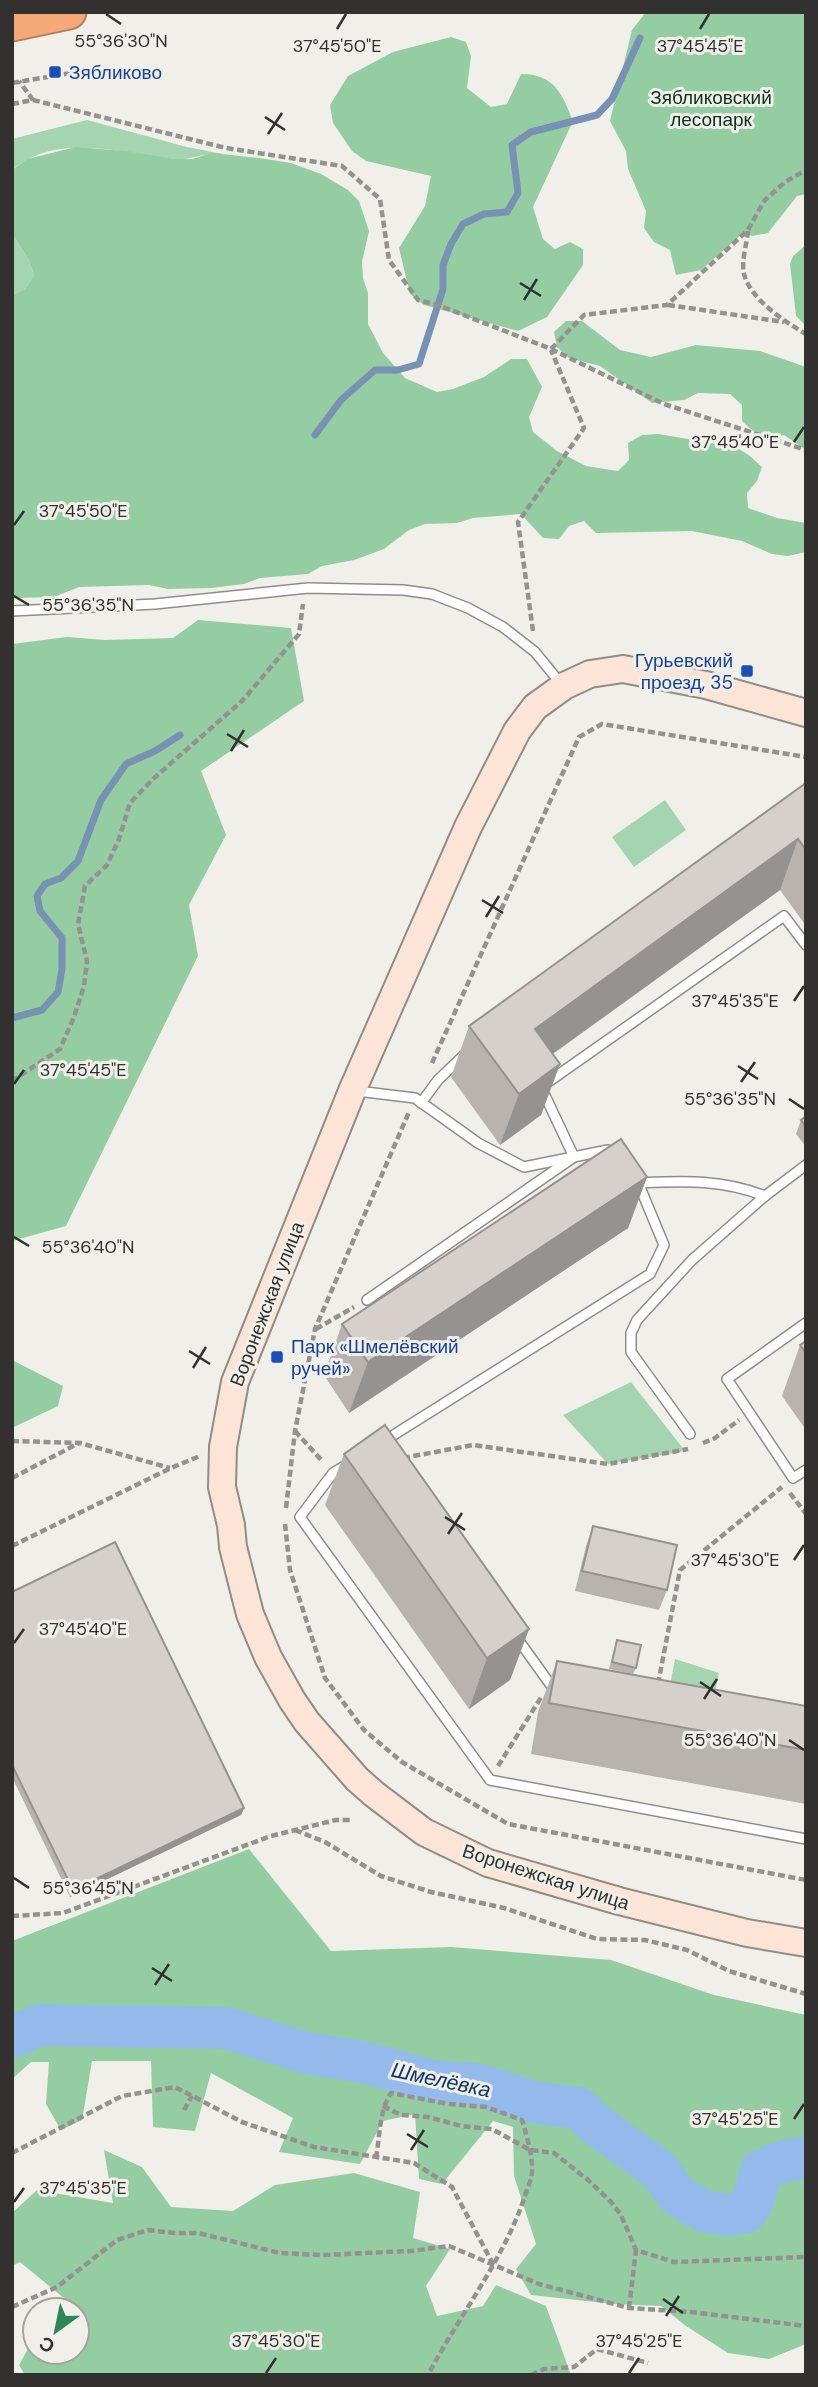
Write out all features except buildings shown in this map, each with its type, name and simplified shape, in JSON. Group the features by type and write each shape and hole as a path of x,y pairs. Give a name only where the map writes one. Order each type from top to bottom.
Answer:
{"highway":[{"path":"12,24 69,12"}],"street":[{"name":"Воронежская улица","path":"806,713 706,685 623,669 590,674 564,686 536,707 517,731 468,827 352,1091 235,1382 223,1447 222,1487 250,1614 268,1657 292,1700 327,1746 374,1794 424,1832 488,1863 619,1902 747,1933 806,1944"}],"lane":[{"path":"12,611 155,604 308,588 403,590 432,594 468,608 503,627 535,652 564,686"},
{"path":"574,1157 541,1087 784,916 806,945"},
{"path":"418,1100 455,1062 477,1045"},
{"path":"352,1091 418,1100 478,1143 524,1167 608,1150 615,1158"},
{"path":"366,1300 574,1157"},
{"path":"690,1434 631,1353 631,1333 637,1320 692,1260 765,1196 806,1166"},
{"path":"389,1460 378,1445 650,1274 664,1245 639,1182 631,1174"},
{"path":"639,1182 699,1180 743,1188 765,1196"},
{"path":"806,1322 727,1379 793,1478 806,1470"},
{"path":"356,1459 333,1473 300,1517 490,1780 806,1839"},
{"path":"510,1628 550,1684 563,1686"}],"path":[{"path":"12,83 71,73"},
{"path":"19,81 33,100"},
{"path":"12,104 33,100 226,148 342,166 380,199 389,260 418,300 438,305 551,349 664,404 806,450"},
{"path":"667,305 748,230 764,201 806,170"},
{"path":"748,230 744,273 752,292 785,322 806,334"},
{"path":"551,349 584,315 667,305 785,322"},
{"path":"535,652 518,522 584,428 551,349"},
{"path":"12,1081 60,1049 75,1017 84,986 87,961 78,924 85,886 107,865 119,839 130,803 242,701 299,634 303,604"},
{"path":"804,758 602,724 579,737 315,1329 295,1431 285,1516 290,1570 325,1678 364,1730 402,1762 508,1824 806,1880"},
{"path":"315,1329 366,1300"},
{"path":"389,1460 472,1445 608,1464 684,1451 715,1438 749,1412"},
{"path":"295,1431 333,1473"},
{"path":"12,1441 80,1443 171,1468"},
{"path":"12,1478 80,1443"},
{"path":"12,1546 201,1456"},
{"path":"657,1689 680,1570 785,1485 806,1514"},
{"path":"490,1780 550,1684"},
{"path":"12,1916 63,1913 271,1836 336,1820 351,1820"},
{"path":"295,1830 326,1842 381,1876 431,1892 503,1908 597,1939 645,1940 688,1950 729,1971 806,1994"},
{"path":"12,2153 122,2096 175,2087 242,2122 314,2147 414,2163 452,2187 494,2264"},
{"path":"376,2158 383,2108 391,2093 449,2104 486,2107 522,2120 530,2150 532,2175 518,2216 494,2264 448,2337 428,2375"},
{"path":"184,2110 192,2096"},
{"path":"383,2108 401,2115 428,2117 461,2126 492,2129 530,2150 554,2153 587,2180 621,2216 636,2250 629,2308"},
{"path":"12,2307 57,2287 117,2240 149,2230 174,2234 198,2233 280,2253 322,2255 411,2251 449,2246 533,2282 629,2308 691,2312 806,2326"},
{"path":"636,2250 674,2262 806,2257"},
{"path":"531,2375 544,2369 574,2367 597,2349 648,2363"}],"green space":[{"name":"Зябликовский лесопарк","path":"646,12 806,12 806,194 797,196 768,233 752,236 744,232 701,270 676,275 670,250 654,242 644,228 646,211 628,169 626,151 610,121 632,30"},
{"path":"451,37 466,42 471,56 467,88 491,107 507,104 521,74 532,75 542,77 555,87 573,121 533,207 543,239 555,249 570,242 583,249 583,265 547,317 518,331 424,305 410,294 399,248 425,206 431,176 366,161 352,151 333,123 330,105 348,76 393,52"},
{"path":"87,120 187,147 244,158 216,154 175,159 112,150 70,148 49,151 30,158 12,170 12,139"},
{"path":"76,147 175,159 192,159 212,153 259,158 291,163 321,174 348,190 359,201 369,231 362,262 368,293 368,324 383,353 405,378 437,392 484,377 511,359 527,359 542,387 529,417 533,432 557,451 586,466 618,471 629,460 628,443 642,435 658,434 736,447 762,467 757,481 747,493 748,508 777,518 806,523 806,552 788,556 772,554 742,541 692,531 596,533 584,521 569,526 559,539 543,538 521,514 473,518 457,523 425,524 409,530 384,549 354,560 322,566 308,574 260,578 244,584 211,588 168,589 149,585 79,587 54,597 12,598 12,295 25,289 34,275 29,260 12,233 12,170 27,159"},
{"path":"12,233 29,260 34,275 25,289 12,295"},
{"path":"806,245 806,326 796,316 790,264 793,256"},
{"path":"566,321 582,321 620,350 651,357 696,345 760,351 806,367 806,450 784,435 766,436 752,430 742,421 742,405 730,394 698,393 684,400 652,403 600,366 569,358 557,347 554,332"},
{"path":"198,620 291,628 304,701 201,771 226,835 189,905 198,956 66,1226 12,1241 12,644 67,637 105,640 173,638"},
{"path":"665,800 686,830 634,867 612,837"},
{"path":"12,1360 63,1386 58,1406 12,1428"},
{"path":"631,1382 685,1451 608,1464 563,1415"},
{"path":"675,1659 719,1673 714,1696 670,1685"},
{"path":"249,1849 331,1951 451,1947 611,1960 714,1995 806,2015 806,2344 769,2359 728,2353 661,2306 531,2295 516,2269 536,2244 514,2176 513,2127 493,2121 442,2184 419,2179 415,2114 383,2121 360,2164 279,2152 293,2118 211,2073 195,2131 153,2127 151,2061 92,2061 82,2120 61,2130 46,2104 49,2062 31,2062 12,2079 12,1941"},
{"path":"104,2150 142,2167 171,2207 233,2211 275,2185 354,2173 420,2192 413,2238 450,2249 426,2286 437,2316 483,2306 496,2285 546,2306 571,2375 25,2375 19,2365 21,2361 21,2366 91,2366 91,2296 61,2296 20,2262 12,2266 12,2213 37,2190 113,2203"}],"waterway":[{"path":"315,435 341,400 375,370 398,370 419,364 443,289 443,265 451,244 463,224 484,214 507,212 518,193 512,145 531,132 597,115 612,99 640,38"},
{"path":"12,1018 42,1010 58,992 62,969 62,938 40,911 37,896 45,884 61,878 78,861 101,800 126,764 155,751 180,735"},
{"name":"Шмелёвка","path":"12,2037 40,2025 226,2028 307,2053 363,2062 432,2081 475,2084 532,2102 579,2108 593,2122 659,2170 677,2195 704,2211 727,2215 746,2212 753,2201 761,2170 787,2160 806,2158"}],"place":[{"name":"Зябликово","path":"55,72"},
{"name":"Гурьевский проезд, 35","path":"747,671"},
{"name":"Парк «Шмелёвский ручей»","path":"277,1357"}]}
